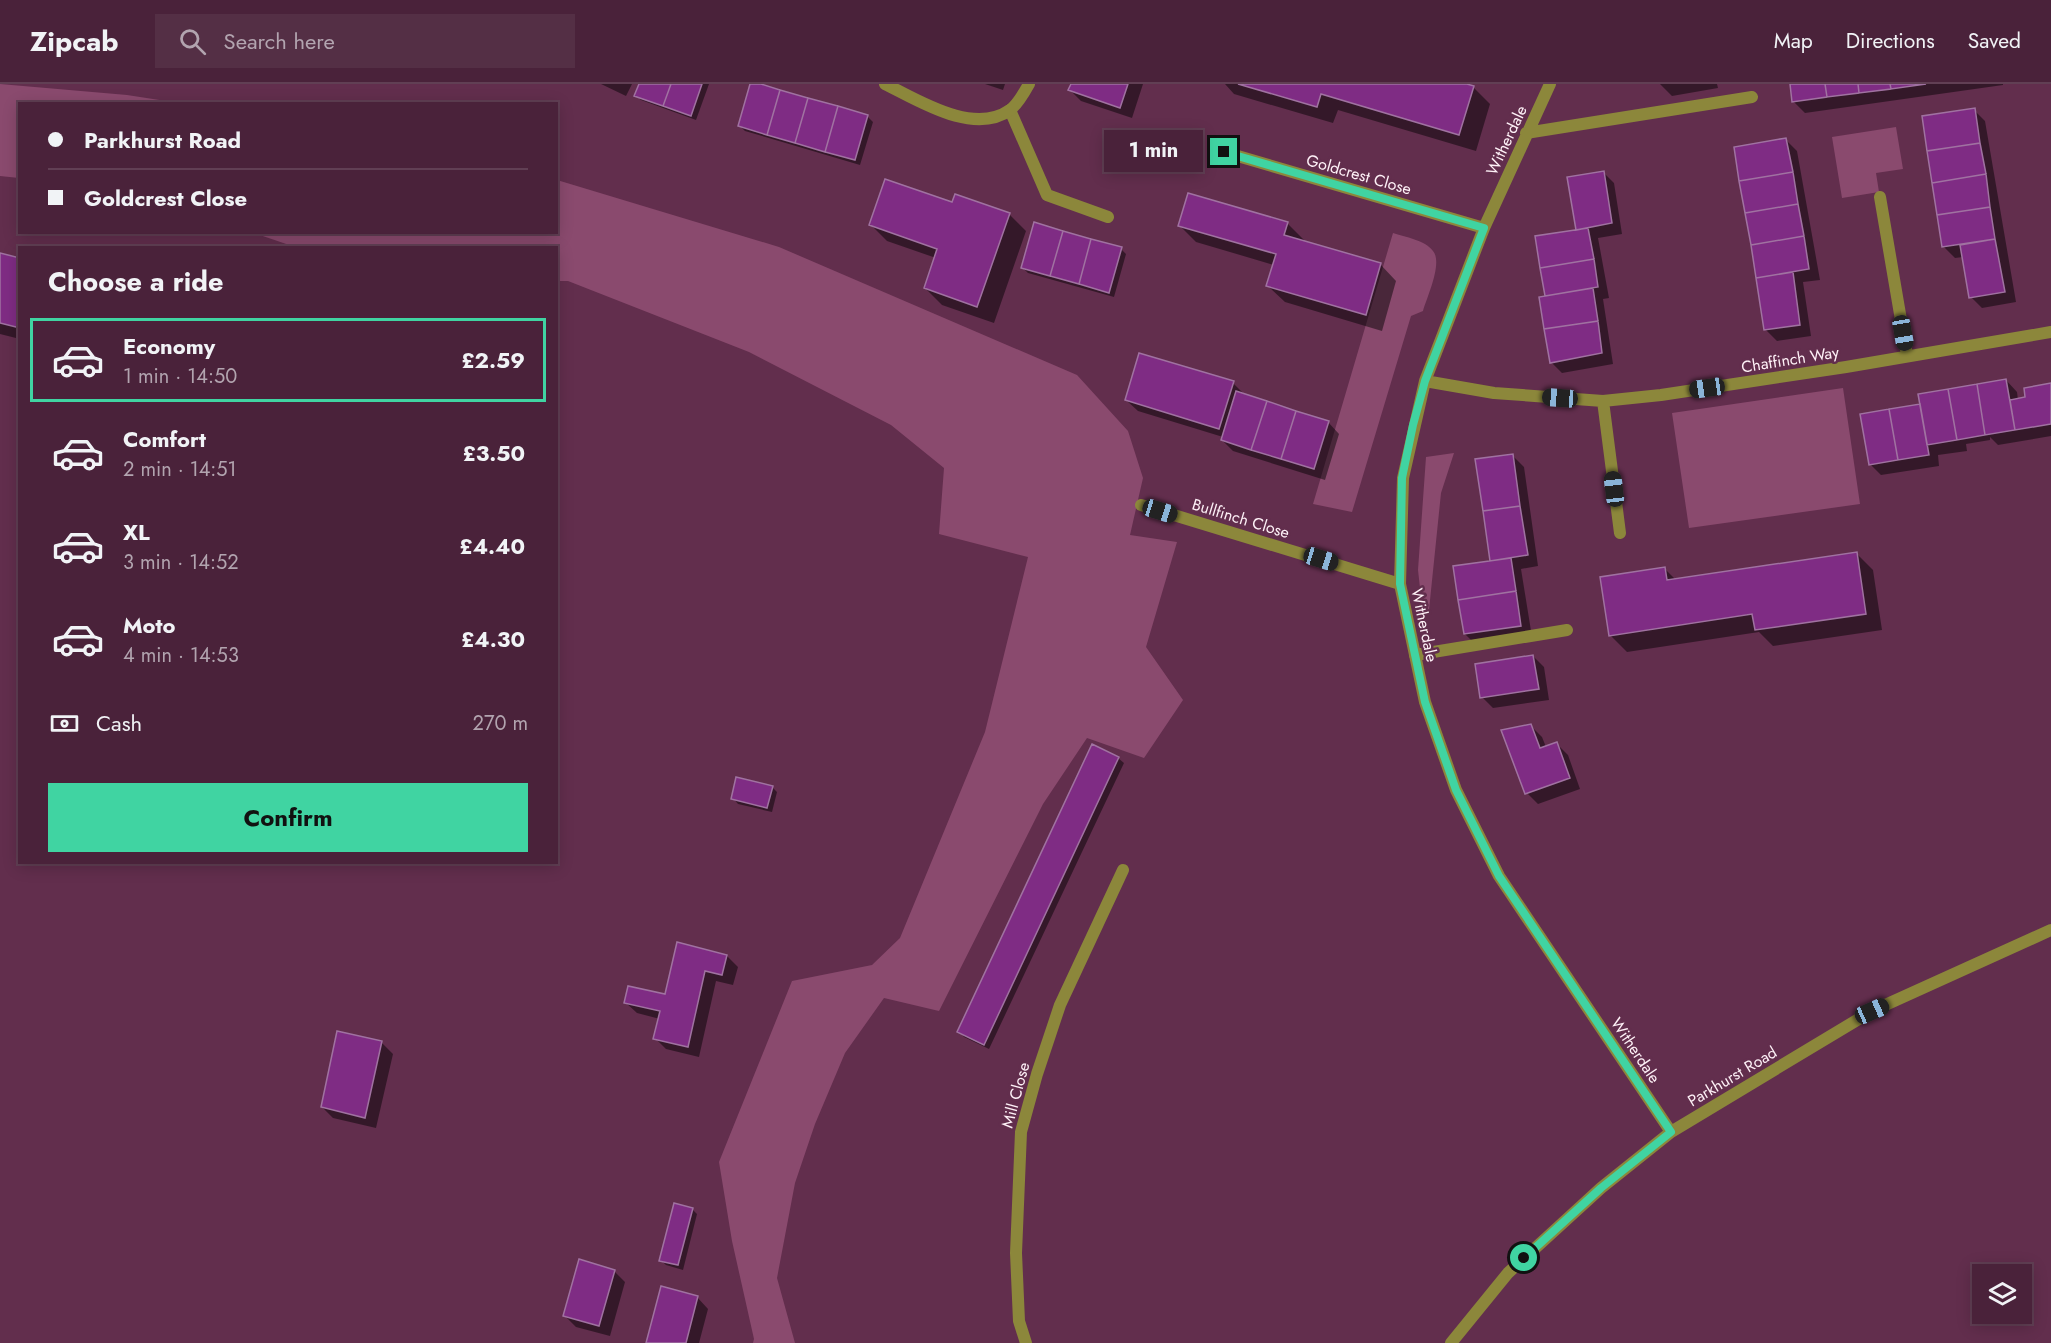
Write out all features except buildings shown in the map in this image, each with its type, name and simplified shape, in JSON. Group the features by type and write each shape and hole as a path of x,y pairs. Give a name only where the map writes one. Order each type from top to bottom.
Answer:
{"street":[{"path":"885,84 936,110 966,118 987,119 1010,110 1029,84"},
{"name":"Witherdale","path":"1550,84 1484,228 1425,381 1402,478 1400,584 1425,702 1456,790 1499,876 1671,1132"},
{"path":"1526,134 1752,97"},
{"path":"1010,110 1047,195 1108,217"},
{"name":"Goldcrest Close","path":"1224,152 1484,228"},
{"path":"1880,197 1907,356"},
{"name":"Chaffinch Way","path":"1425,381 1494,393 1603,401 1672,394 2051,332"},
{"path":"1603,401 1620,533"},
{"name":"Bullfinch Close","path":"1141,505 1400,584"},
{"path":"1415,655 1567,630"},
{"name":"Mill Close","path":"1026,1343 1019,1321 1016,1252 1021,1132 1036,1074 1060,1005 1123,870"},
{"name":"Parkhurst Road","path":"1451,1343 1508,1273 1601,1188 1671,1132 1872,1011 2050,933"}],"shaded area":[{"path":"0,84 127,95 172,102 18,102 18,178 0,176"},
{"path":"1896,127 1903,169 1876,173 1879,192 1842,198 1832,137"},
{"path":"558,180 779,247 1077,375 1128,431 1143,478 1130,535 1177,542 1146,647 1183,700 1144,758 1087,738 1043,804 939,1011 884,998 845,1053 815,1124 795,1183 777,1278 795,1343 753,1343 732,1241 719,1162 792,981 872,965 900,938 985,732 1028,557 939,534 944,468 891,425 749,352 568,281 558,281 558,246 292,246 257,234 558,234"},
{"path":"1393,233 1420,242 1433,251 1436,263 1433,280 1423,311 1411,316 1352,512 1313,504"},
{"path":"1843,388 1860,504 1689,528 1672,413"},
{"path":"1454,453 1441,493 1429,610 1423,615 1418,570 1426,457"}],"route":[{"path":"1224,152 1484,228 1425,381 1413,425 1402,478 1400,584 1425,702 1456,790 1499,876 1671,1132 1601,1188 1524,1258"}]}
